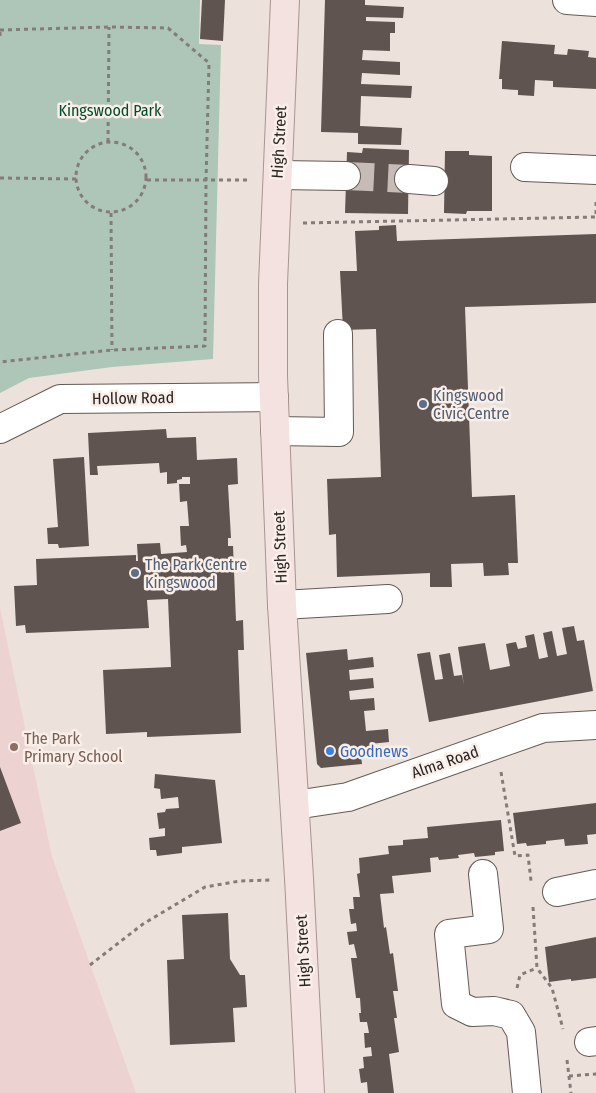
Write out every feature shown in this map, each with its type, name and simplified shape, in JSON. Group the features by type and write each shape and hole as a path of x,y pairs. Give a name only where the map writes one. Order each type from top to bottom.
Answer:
{"main road":[{"name":"High Street","path":"285,0 273,284 274,397 282,605 295,805 310,1093"}],"street":[{"path":"567,0 596,2"},
{"path":"525,167 596,170"},
{"path":"277,177 346,176"},
{"path":"275,431 339,432 338,334"},
{"name":"Hollow Road","path":"0,429 60,399 274,397"},
{"path":"282,605 388,599"},
{"name":"Alma Road","path":"295,805 348,797 543,728 596,724"},
{"path":"483,874 489,928 449,934 456,1004 472,1012 494,1011 511,1015 521,1032 527,1093"},
{"path":"544,890 596,884"}],"path":[{"path":"108,142 109,27"},
{"path":"0,36 0,30 109,27 168,28 209,63 205,346 112,350 0,362"},
{"path":"108,142 129,146 142,161 147,180 141,197 129,208 111,213 96,209 82,198 76,179 81,159 94,146 108,142"},
{"path":"147,180 206,181 277,177"},
{"path":"0,178 76,179"},
{"path":"276,224 596,217 596,197"},
{"path":"111,213 112,350"},
{"path":"496,744 515,856 528,855 544,890"},
{"path":"90,965 143,924 205,888 240,881 299,878"},
{"path":"533,905 537,968 552,988 563,1030"},
{"path":"567,1058 571,1093"},
{"path":"569,1076 596,1074"}],"shaded area":[{"name":"The Park Primary School","path":"0,608 52,857 136,1093 0,1093"}],"green space":[{"name":"Kingswood Park","path":"0,0 200,0 199,44 221,45 213,359 112,367 29,378 0,393"}],"building":[{"path":"202,0 225,0 223,41 200,39"},
{"path":"325,0 365,0 365,5 404,7 403,18 366,17 366,21 395,22 395,33 390,33 390,51 363,50 362,60 400,62 400,75 362,73 361,84 412,86 411,98 361,96 360,126 402,128 401,145 358,144 358,133 321,132"},
{"path":"502,41 555,45 554,54 567,55 568,49 589,51 588,57 596,58 596,89 553,87 553,81 535,80 534,96 518,95 518,90 502,89 502,79 499,79"},
{"path":"363,148 409,150 408,214 345,213 347,152 362,153"},
{"path":"445,151 469,151 469,155 492,156 492,211 467,211 466,214 444,213"},
{"name":"Kingswood Civic Centre","path":"396,225 397,241 596,234 596,303 465,307 472,497 515,495 518,563 508,563 509,575 484,576 483,563 451,564 452,587 430,587 430,573 337,577 336,534 329,535 327,479 381,477 376,329 343,330 340,271 357,271 355,231 379,230 379,226"},
{"name":"The Park Centre Kingswood","path":"166,429 167,438 196,437 197,460 237,458 238,484 228,485 231,538 228,538 228,546 233,546 236,621 243,620 244,650 238,650 241,733 147,737 147,732 106,734 103,670 171,667 168,599 147,600 149,628 26,633 25,625 16,626 14,586 37,585 36,559 136,555 136,561 138,561 137,544 160,543 161,554 187,552 186,545 181,546 180,526 189,526 187,501 180,502 179,484 190,484 190,477 182,477 182,479 177,480 177,483 167,484 167,472 160,473 159,463 97,466 98,475 90,475 88,433"},
{"path":"84,457 89,546 59,548 58,544 48,544 47,528 58,527 53,459"},
{"path":"574,626 577,641 584,640 593,691 429,722 417,654 430,652 435,680 443,679 439,655 450,653 454,676 462,675 464,685 458,647 485,643 490,670 510,666 506,644 516,642 518,649 527,647 525,636 534,634 539,659 548,657 543,633 552,631 557,656 567,654 562,628"},
{"path":"347,649 348,660 373,657 374,667 349,670 350,680 373,678 374,688 349,691 350,700 374,698 375,710 364,711 366,731 388,729 389,742 370,744 371,755 361,756 362,764 321,768 317,764 306,653"},
{"path":"0,767 21,823 0,831"},
{"path":"155,774 215,780 222,843 182,847 182,853 157,856 156,850 150,850 149,838 165,836 165,828 159,829 157,813 165,812 166,809 179,808 178,797 161,799 160,789 154,788"},
{"path":"596,803 596,834 587,835 588,844 565,846 564,839 546,841 546,844 527,846 526,843 517,844 513,813"},
{"path":"501,820 504,851 495,852 495,855 475,857 474,853 458,855 459,858 439,860 438,857 430,858 431,872 392,876 394,893 380,894 384,928 386,927 390,954 393,953 398,991 393,991 397,1018 394,1018 399,1052 389,1054 394,1093 368,1093 367,1082 361,1083 359,1069 364,1068 363,1057 372,1056 371,1047 365,1048 364,1033 369,1033 367,1022 360,1022 360,998 356,998 351,958 357,958 354,944 349,945 347,932 357,931 356,923 351,924 349,909 354,909 353,897 360,897 357,874 360,873 359,858 389,854 388,846 403,845 403,840 428,838 427,827"},
{"path":"228,913 230,959 240,975 245,975 247,1007 233,1008 235,1042 170,1045 167,960 184,959 182,915"},
{"path":"596,937 596,978 549,982 545,947"}],"tunnel":[{"path":"346,176 409,179"}],"place":[{"name":"Kingswood Civic Centre","path":"423,404"},
{"name":"The Park Centre Kingswood","path":"135,573"},
{"name":"The Park Primary School","path":"14,747"},
{"name":"Goodnews","path":"330,751"}]}
